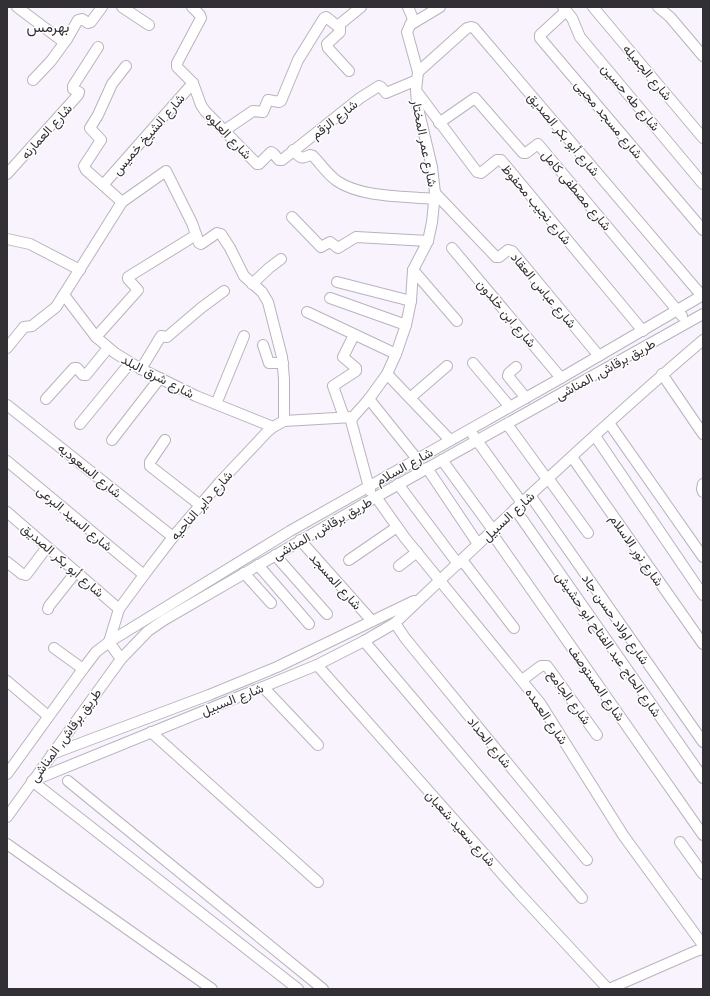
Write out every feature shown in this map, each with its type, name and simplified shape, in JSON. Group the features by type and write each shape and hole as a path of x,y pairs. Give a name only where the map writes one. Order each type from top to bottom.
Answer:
{"street":[{"path":"17,7 61,40 64,41 67,39"},
{"path":"33,80 51,61 67,39 78,20 82,19 88,23 91,22 102,7"},
{"path":"122,7 149,24"},
{"path":"192,7 201,18 176,65 193,83"},
{"path":"349,71 327,46 328,43 340,32 340,24 361,7"},
{"name":"شارع عمر المختار","path":"348,417 369,399 386,374 396,354 406,325 411,301 413,270 428,241 435,196 432,167 418,110 416,90 418,76 408,34 408,29 413,19 408,7"},
{"path":"410,25 440,7"},
{"name":"شارع الجميله","path":"593,7 703,138"},
{"path":"658,7 670,17 703,56"},
{"name":"شارع طه حسين","path":"564,9 574,21 580,37 703,184"},
{"name":"شارع مسجد محيى","path":"564,9 540,35 540,38 702,227"},
{"path":"225,130 253,111 263,112 268,100 281,101 298,60 324,18 340,28"},
{"name":"شارع أبو بكر الصديق","path":"418,76 467,28 474,28 702,296"},
{"name":"شارع العمارنه","path":"7,174 78,95 78,92 73,89 73,87 98,47"},
{"path":"122,202 85,168 86,163 101,140 90,128 98,115 112,84 126,66"},
{"name":"شارع الزقم","path":"256,164 259,164 271,152 280,160 360,98 378,87 381,86 386,93 418,76"},
{"name":"شارع العلوه","path":"193,83 203,108 256,164"},
{"name":"شارع الشيخ خميس","path":"103,185 193,83"},
{"name":"شارع نجيب محفوظ","path":"416,90 439,123 478,173 481,173 497,160 501,160 642,331"},
{"name":"شارع مصطفى كامل","path":"439,123 475,98 523,153 526,153 538,144 678,311 686,323"},
{"path":"293,150 302,158 310,155 313,156 334,178 350,187 388,195 435,196"},
{"path":"7,348 24,327 32,326 54,309 122,202 165,171 167,172 193,224 196,235 201,244 216,234 221,234 237,260 242,274 267,297 283,363 284,421"},
{"name":"شارع عباس العقاد","path":"435,196 496,257 500,257 508,250 511,250 599,356"},
{"path":"292,216 322,248 330,242 338,248 356,237 428,241"},
{"path":"96,337 138,290 128,279 128,277 196,235"},
{"path":"7,240 30,244 80,270"},
{"name":"شارع ابن خلدون","path":"452,248 562,378"},
{"path":"252,284 270,266 281,259"},
{"path":"413,270 457,321"},
{"path":"337,282 411,301"},
{"path":"141,369 161,336 167,337 201,308 224,291"},
{"name":"شارع شرق البلد","path":"64,295 96,337 108,348 130,363 216,404 273,427"},
{"name":"شارع السلام","path":"109,642 290,531 562,378 702,296"},
{"path":"330,298 406,325"},
{"path":"307,312 396,354"},
{"name":"طريق برقاش, المناشى","path":"7,817 121,659 148,631 164,620 300,540 398,484 703,314"},
{"path":"354,335 344,357 356,368 356,371 333,386 351,424 368,486 374,498"},
{"path":"216,404 244,336"},
{"name":"شارع السبيل","path":"32,781 316,665 364,641 395,623 518,506 662,374 702,343"},
{"path":"262,345 269,363 283,363"},
{"path":"46,399 74,368 77,368 83,375 86,375 108,348"},
{"path":"80,424 130,363"},
{"path":"473,363 510,407"},
{"path":"410,398 447,366"},
{"path":"516,367 509,373 508,376 526,398"},
{"path":"386,374 450,440"},
{"path":"662,374 703,434"},
{"path":"112,440 160,378"},
{"path":"369,399 417,459"},
{"name":"شارع السعوديه","path":"7,404 173,537"},
{"name":"شارع داير الناحيه","path":"109,642 119,608 144,575 200,505 237,463 273,427 284,421 348,417"},
{"path":"609,423 703,557"},
{"path":"506,424 588,533"},
{"name":"شارع الحاج عبد الفتاح ابو حشيش","path":"469,429 518,506 703,778"},
{"path":"595,436 703,595"},
{"path":"165,440 150,462 150,466 200,505"},
{"name":"شارع نور الاسلام","path":"572,457 703,644"},
{"name":"شارع المستوصف","path":"442,460 703,835"},
{"name":"شارع السيد البرعى","path":"7,461 144,575"},
{"path":"427,468 478,544"},
{"path":"398,484 514,628"},
{"path":"703,484 703,492"},
{"name":"شارع اولاد حسن جاد","path":"530,496 703,742"},
{"name":"شارع العمده","path":"374,498 540,702 623,835 703,945"},
{"name":"شارع أبو بكر الصديق","path":"7,512 119,608"},
{"path":"349,560 397,527"},
{"name":"شارع المسجد","path":"300,540 372,621"},
{"path":"7,562 22,574 26,575 48,547"},
{"path":"399,566 417,552"},
{"path":"275,555 327,614"},
{"path":"258,565 309,624"},
{"path":"48,609 76,572"},
{"path":"244,573 271,602"},
{"name":"شارع السبيل","path":"52,754 209,695 289,661 422,598"},
{"name":"شارع الحداد","path":"395,623 405,638 587,860"},
{"path":"364,641 582,898"},
{"path":"109,642 121,659"},
{"name":"طريق برقاش, المناشى","path":"7,774 96,652 109,642"},
{"path":"54,648 83,669"},
{"name":"شارع سعيد شعبان","path":"316,665 518,892 609,989"},
{"name":"شارع الجامع","path":"522,680 541,666 547,666 597,734"},
{"path":"7,681 48,716"},
{"path":"263,687 318,745"},
{"path":"151,732 318,882"},
{"path":"32,781 298,989"},
{"path":"68,782 323,989"},
{"path":"680,842 703,874"},
{"path":"7,844 212,989"},
{"path":"609,989 703,949"}],"district":[{"name":"بهرمس","path":"48,27"}]}
